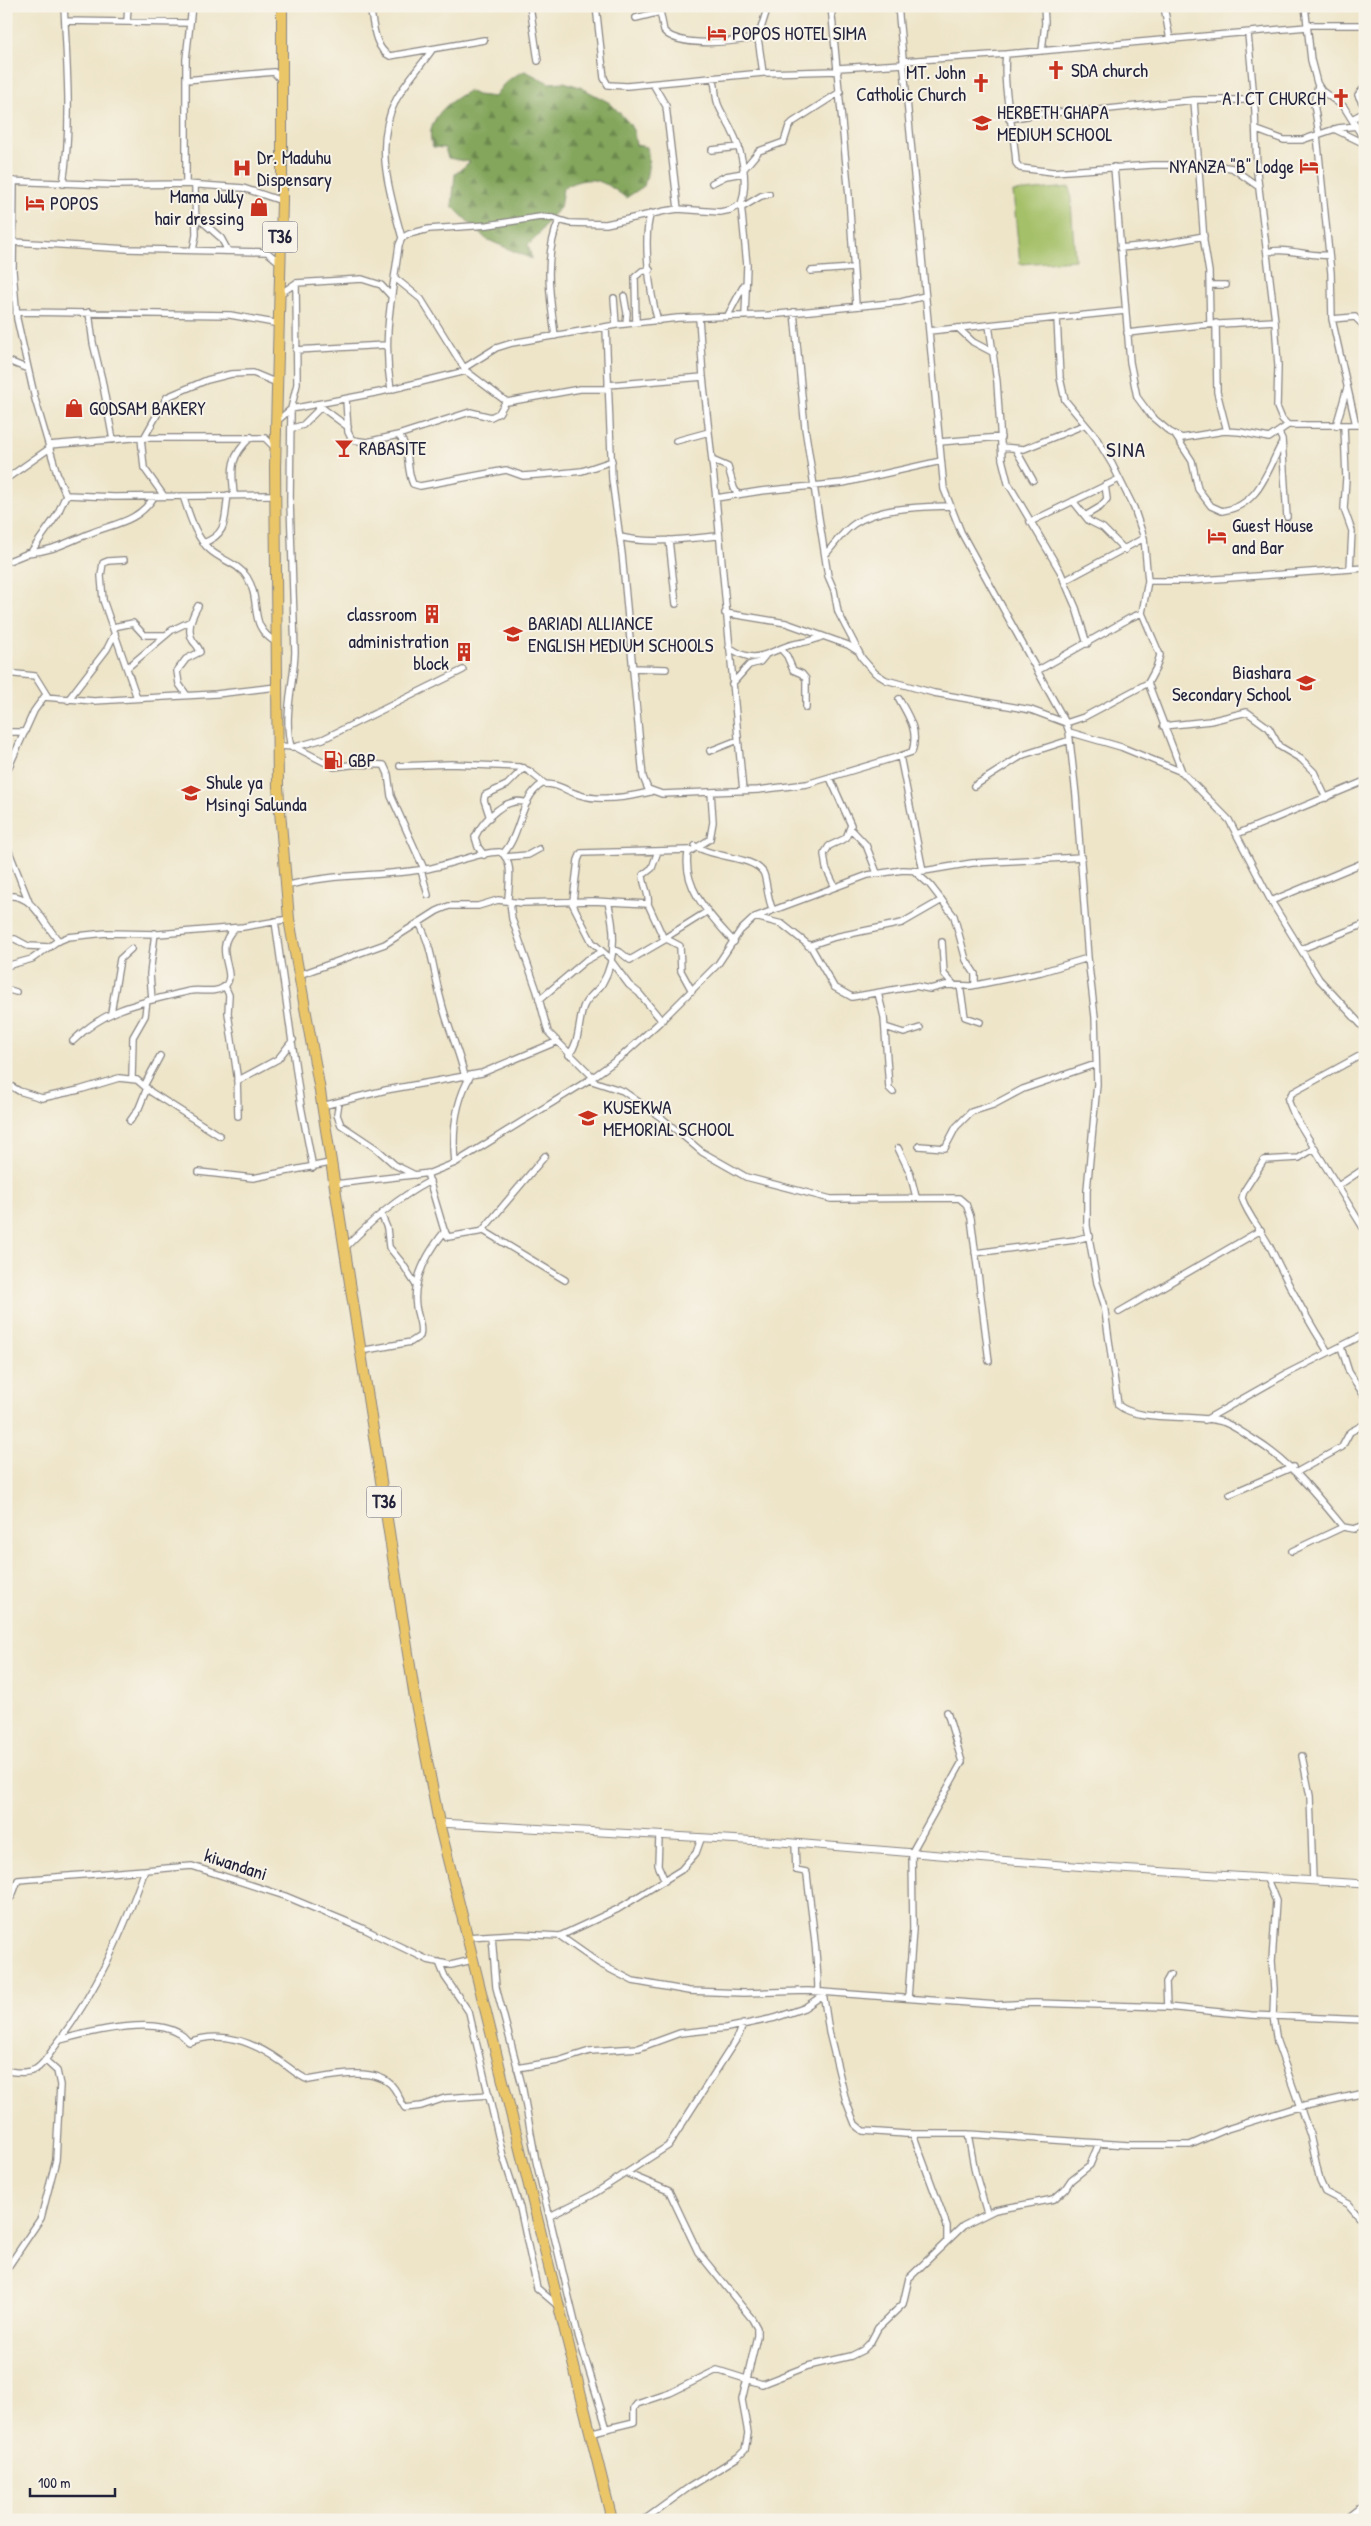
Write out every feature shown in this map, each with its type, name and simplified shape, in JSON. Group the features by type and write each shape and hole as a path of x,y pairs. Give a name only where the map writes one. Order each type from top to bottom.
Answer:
{"highway":[{"name":"T36","path":"282,6 282,201 275,448 278,746 289,919 335,1184 415,1698 439,1824 612,2520"}],"street":[{"path":"63,184 68,149 69,118 64,6"},
{"path":"128,6 128,22"},
{"path":"186,184 186,80 192,6"},
{"path":"370,6 377,38 385,54 390,56 484,40"},
{"path":"530,6 538,61"},
{"path":"596,6 606,84 615,86 1248,34 1307,26 1346,27 1365,25"},
{"path":"763,73 758,38 768,6"},
{"path":"831,6 840,92 856,305"},
{"path":"898,6 942,478 949,506 961,532 1066,723 1070,740 1082,857 1088,958 1095,1017 1097,1084 1086,1190 1087,1226 1097,1283 1104,1304 1118,1405 1136,1414 1221,1422 1236,1428 1273,1451 1295,1470 1343,1527"},
{"path":"1042,51 1046,23 1044,6"},
{"path":"1164,6 1170,40"},
{"path":"1305,6 1311,60 1318,85 1322,91 1344,108 1357,126 1365,142"},
{"path":"636,18 659,9 664,31 674,39 702,42 758,38"},
{"path":"64,21 190,23"},
{"path":"1248,34 1257,130 1259,187 1275,321 1278,366 1277,406 1282,419 1288,425"},
{"path":"391,390 386,345 391,296 399,245 402,238 386,174 384,151 386,130 397,99 432,50"},
{"path":"1006,54 1004,68 1009,119 1016,163 1020,168 1053,172 1114,167 1200,164 1232,168 1259,187"},
{"path":"186,80 274,72 282,82"},
{"path":"713,78 717,90 717,102 739,147 743,171 744,193 741,206 747,266 745,316"},
{"path":"653,84 659,91 666,106 678,209"},
{"path":"1318,85 1314,104 1329,254 1332,318 1356,424"},
{"path":"1365,87 1358,95 1365,108"},
{"path":"712,184 726,176 743,171 758,151 784,142 789,126 793,122 840,92"},
{"path":"1009,119 1044,113 1099,110 1194,100 1254,100"},
{"path":"1194,100 1217,392 1227,431"},
{"path":"1352,119 1365,112"},
{"path":"1257,130 1284,140 1308,140 1334,129 1357,126"},
{"path":"1334,129 1365,142"},
{"path":"712,150 739,147"},
{"path":"1114,167 1127,333 1137,397 1151,416 1175,435 1182,438 1227,431 1264,438 1279,433 1288,425 1365,425"},
{"path":"6,181 63,184 186,184 243,188 282,201"},
{"path":"14,181 13,271 16,312 28,369 49,446 58,477 66,494 57,515 38,544 28,553"},
{"path":"193,250 196,235 196,185"},
{"path":"402,238 429,229 497,224 540,217 582,224 606,224 651,213 678,209 720,212 741,206 769,194"},
{"path":"651,213 647,225 652,296 658,320"},
{"path":"196,216 221,238 228,250"},
{"path":"555,336 548,269 551,239 559,220"},
{"path":"1120,248 1162,244 1204,236"},
{"path":"14,242 267,252 279,262"},
{"path":"1267,252 1286,249 1312,256 1329,254"},
{"path":"811,271 853,268"},
{"path":"636,323 635,277 642,271 650,270"},
{"path":"395,278 421,299 465,370 506,401 529,400 580,389 703,377"},
{"path":"280,294 296,284 370,279 381,285 391,296"},
{"path":"727,316 745,283"},
{"path":"293,747 287,715 294,672 295,623 290,502 293,428 291,409 298,384 296,284"},
{"path":"1210,285 1226,285"},
{"path":"624,296 628,313 626,324"},
{"path":"276,422 291,409 319,406 391,390 465,370 496,348 512,343 616,325 658,320 794,312 901,302 925,296"},
{"path":"614,298 616,325"},
{"path":"928,331 1125,311"},
{"path":"16,312 230,315 280,324"},
{"path":"89,312 92,343 102,380 113,440"},
{"path":"794,312 805,428 829,581 834,590 838,612 860,654 875,673 886,680 934,692 1031,710 1066,723 1084,717 1148,683 1160,655 1142,613 1148,581 1144,538 1134,508 1095,436 1065,400 1062,391 1057,318"},
{"path":"1332,318 1355,317 1365,327"},
{"path":"700,318 703,377 743,791"},
{"path":"1127,333 1213,324 1275,321"},
{"path":"989,325 994,354 1002,437 1002,459 1008,483 1064,581 1076,608 1087,644"},
{"path":"606,327 612,461 643,777 645,786 650,792"},
{"path":"958,328 973,342 994,354"},
{"path":"296,350 386,345"},
{"path":"6,360 28,369"},
{"path":"164,496 144,468 142,438 167,397 207,380 231,374 252,373 277,383"},
{"path":"1336,426 1348,386"},
{"path":"346,399 350,438 355,442 398,435 470,412 488,417 495,416 506,401"},
{"path":"319,406 348,427"},
{"path":"293,428 304,426 319,406"},
{"path":"1002,447 1016,450 1033,446 1084,425"},
{"path":"1344,425 1346,478 1344,509 1352,531 1350,569"},
{"path":"676,441 709,432"},
{"path":"1279,433 1282,443 1287,517"},
{"path":"398,435 407,448 413,484 420,486 506,470 523,476 562,474 582,471 612,461"},
{"path":"1175,435 1192,461 1198,489 1211,506 1222,511 1249,501 1257,492 1282,443"},
{"path":"6,478 49,446 142,438 251,437 265,438 275,448"},
{"path":"203,543 215,537 222,530 231,495 234,456 251,437"},
{"path":"939,442 1002,437"},
{"path":"1016,450 1033,480"},
{"path":"712,460 728,466 734,488 738,494"},
{"path":"716,498 850,482 940,461"},
{"path":"1030,522 1119,478"},
{"path":"1085,516 1100,507 1107,499 1105,485"},
{"path":"66,494 80,497 276,495"},
{"path":"183,496 203,543 246,575 253,590 259,628 277,643"},
{"path":"6,562 28,553 55,549 98,530 125,522 140,513 154,497"},
{"path":"1073,501 1090,521 1102,528 1125,550"},
{"path":"825,555 844,532 855,523 884,513 949,506"},
{"path":"620,537 640,541 719,536"},
{"path":"1064,581 1125,550 1144,538"},
{"path":"669,540 676,604"},
{"path":"124,560 108,561 102,567 103,600 137,698"},
{"path":"1148,581 1188,581 1365,568"},
{"path":"186,694 179,684 177,671 186,659 200,652 191,636 191,621 198,606"},
{"path":"725,613 767,618 848,645 860,654"},
{"path":"1037,671 1142,613"},
{"path":"127,668 177,626 191,621"},
{"path":"68,700 107,649 114,630 132,623 142,634 166,635"},
{"path":"729,647 746,657 765,656 821,636"},
{"path":"781,649 787,656 793,670 802,674 806,680 806,708"},
{"path":"732,684 748,667 760,662 765,656"},
{"path":"632,668 666,669"},
{"path":"278,746 293,747 323,739 463,670"},
{"path":"6,673 35,676 48,697"},
{"path":"1148,683 1162,726 1182,772 1229,820 1271,901 1320,979 1365,1029"},
{"path":"6,773 9,761 25,732 37,704 44,698 68,700 216,694 277,686"},
{"path":"504,855 513,840 527,803 535,789 545,784 552,783 580,796 596,797 636,796 650,792 662,794 743,791 807,784 912,752 916,738 913,724 899,699"},
{"path":"1162,726 1210,721 1248,712 1269,728 1279,746 1301,760 1314,772 1326,798"},
{"path":"6,732 25,732"},
{"path":"1068,732 1121,748 1182,772"},
{"path":"710,752 738,740"},
{"path":"974,786 1028,752 1070,740"},
{"path":"293,747 334,767 358,764 384,765 388,774 391,796 423,869 428,895"},
{"path":"900,756 923,871"},
{"path":"400,766 472,764 524,768 545,784"},
{"path":"490,818 484,800 485,795 507,785 524,768"},
{"path":"830,778 850,828 866,845 877,873"},
{"path":"1237,834 1365,781"},
{"path":"662,1020 639,994 629,986 611,960 592,942 572,901 578,860 581,854 658,851 692,848 705,844 710,838 713,822 711,792"},
{"path":"484,855 478,847 476,837 490,818 513,802 527,803"},
{"path":"835,887 826,868 824,854 829,846 846,838 850,828"},
{"path":"6,844 30,903 59,941"},
{"path":"692,848 708,854 748,862 761,870 765,876 767,896 773,910"},
{"path":"692,848 687,868 690,887 734,942"},
{"path":"286,886 324,878 423,869 497,852 504,855 528,855 539,849"},
{"path":"658,851 652,868 643,875 644,886 649,897 648,904 665,939 680,946 681,970 692,990"},
{"path":"504,855 509,868 509,901 512,919 548,1032 591,1079 623,1091 663,1119 702,1152 746,1177 820,1198 952,1197 964,1201 971,1218 990,1361"},
{"path":"335,1184 440,1171 591,1079 622,1056 662,1020 718,964 745,924 755,917 790,906 835,887 877,873 923,871 972,863 1082,857"},
{"path":"1271,901 1365,862"},
{"path":"913,870 930,885 958,924 966,960 975,974 975,985"},
{"path":"6,896 17,896 30,903"},
{"path":"299,975 385,944 419,922 449,906 478,906 498,900 538,903 572,901 648,904"},
{"path":"808,946 835,937 902,923 942,900"},
{"path":"568,1055 579,1038 578,1024 584,1006 602,985 611,960 614,932 608,902"},
{"path":"613,949 630,960 708,911"},
{"path":"755,917 782,924 817,956 828,980 839,992 852,997 915,986 930,988 975,985 1041,972 1088,958"},
{"path":"6,966 32,959 59,941 68,938 106,933 155,933 235,928 289,919"},
{"path":"275,921 301,1106 313,1168"},
{"path":"419,922 425,936 447,1023 468,1076 457,1110 453,1149 455,1163"},
{"path":"1301,949 1365,924"},
{"path":"235,928 225,937 224,943 229,973 225,986 228,995 228,1013 237,1081 238,1116"},
{"path":"132,1078 132,1037 145,1016 149,1000 155,933"},
{"path":"6,939 28,946 50,947"},
{"path":"942,942 944,974 958,986 965,1017 980,1022"},
{"path":"111,1012 120,959 131,949"},
{"path":"539,1000 585,961 602,952"},
{"path":"73,1042 111,1012 149,1000 192,991 214,991 225,986"},
{"path":"6,990 16,992"},
{"path":"878,993 882,1002 885,1027 885,1056 890,1088 893,1092"},
{"path":"885,1027 907,1033 920,1028"},
{"path":"237,1081 278,1058 293,1040"},
{"path":"322,1106 386,1090 468,1076 499,1067 556,1042"},
{"path":"1365,1053 1292,1092 1289,1096 1288,1104 1365,1231"},
{"path":"130,1121 139,1108 145,1087 160,1056"},
{"path":"919,1146 945,1148 956,1127 971,1112 993,1105 1023,1089 1096,1064"},
{"path":"6,1083 19,1092 42,1098 72,1092 118,1078 132,1078 220,1136"},
{"path":"339,1102 337,1115 341,1125 377,1148 395,1165 416,1175"},
{"path":"898,1148 911,1178 916,1197"},
{"path":"1315,1148 1299,1158 1264,1160 1255,1172 1242,1198 1261,1230 1299,1305 1328,1352"},
{"path":"427,1173 445,1231 448,1237 452,1238 482,1231 545,1156"},
{"path":"199,1172 253,1178 313,1168 330,1163"},
{"path":"1338,1186 1365,1168"},
{"path":"345,1248 381,1214 404,1196 430,1181"},
{"path":"381,1214 386,1223 389,1247 416,1285"},
{"path":"1119,1312 1261,1230"},
{"path":"360,1351 411,1342 420,1336 422,1331 416,1307 416,1285 427,1257 445,1231"},
{"path":"482,1231 565,1280"},
{"path":"975,1253 1075,1240 1090,1236"},
{"path":"1205,1420 1328,1352 1365,1334"},
{"path":"1340,1347 1349,1372 1365,1397"},
{"path":"1230,1494 1295,1470 1342,1447 1350,1432 1365,1424"},
{"path":"1292,1550 1343,1527 1354,1529 1365,1525"},
{"path":"908,1998 912,1929 912,1852 962,1762 947,1712"},
{"path":"1302,1756 1310,1796 1313,1881"},
{"path":"439,1824 795,1843 1086,1867 1365,1884"},
{"path":"659,1836 658,1865 665,1881"},
{"path":"467,1937 537,1934 560,1936 593,1923 665,1881 687,1865 696,1853 701,1839"},
{"path":"795,1843 796,1870 806,1872 807,1874 810,1918 817,1948 821,1993 835,2057 855,2124 863,2131 913,2134 968,2134 1099,2143 1190,2145 1227,2130 1300,2106 1365,2093"},
{"name":"kiwandani","path":"6,1903 12,1896 18,1880 192,1866 221,1874 300,1902 428,1960 451,1965 472,1960"},
{"path":"6,2071 24,2072 36,2069 60,2040 104,1972 122,1932 145,1870"},
{"path":"1267,1879 1276,1901 1272,1961 1273,2016 1277,2042 1310,2135 1320,2180 1325,2192 1348,2204 1365,2224"},
{"path":"492,1936 496,1987 517,2068 528,2129 578,2335 607,2428"},
{"path":"560,1936 600,1964 633,1981 701,1992 821,1993 997,2005 1034,2003 1167,2008 1273,2016 1365,2020"},
{"path":"439,1962 445,1977 458,1993 469,2012 503,2156 520,2208 537,2288 558,2306"},
{"path":"1167,2008 1166,1982 1170,1975"},
{"path":"517,2068 551,2063 590,2051 639,2048 680,2033 743,2024 786,2014 804,2008 821,1993"},
{"path":"550,2216 628,2174 661,2152 674,2140 704,2087 739,2036 743,2024"},
{"path":"60,2040 99,2031 147,2026 180,2034 189,2042 198,2038 215,2035 249,2043 259,2047 309,2080 349,2073 383,2078 392,2086 405,2108 421,2106 445,2098 489,2095"},
{"path":"6,2270 41,2218 56,2160 60,2085 57,2072 45,2060"},
{"path":"913,2134 946,2226 947,2241"},
{"path":"968,2134 975,2172 987,2213"},
{"path":"589,2433 634,2422 634,2408 638,2404 670,2393 717,2370 762,2384 808,2366 851,2356 863,2350 870,2343 878,2328 903,2304 909,2278 966,2224 987,2213 1054,2199 1066,2189 1071,2180 1090,2166 1099,2143"},
{"path":"628,2174 669,2190 698,2252 756,2326 756,2339 751,2353 742,2400 748,2433 748,2443 744,2452 644,2520"},
{"path":"1343,2520 1365,2504"}],"green space":[{"path":"525,71 549,83 564,82 580,87 610,103 629,123 634,132 636,145 647,147 648,157 644,186 626,198 603,183 596,181 581,181 563,188 560,208 528,245 532,259 486,239 452,206 455,174 470,162 448,158 445,148 433,147 431,138 431,129 434,121 439,113 453,100 469,91 477,95 495,97 507,81"},
{"path":"1070,187 1075,260 1020,264 1013,192"}],"place":[{"name":"POPOS HOTEL SIMA","path":"717,33"},
{"name":"SDA church","path":"1056,70"},
{"name":"MT. John Catholic Church","path":"981,83"},
{"name":"A I CT CHURCH","path":"1341,98"},
{"name":"HERBETH GHAPA MEDIUM SCHOOL","path":"982,123"},
{"name":"NYANZA \"B\" Lodge","path":"1309,166"},
{"name":"Dr. Maduhu Dispensary","path":"242,168"},
{"name":"POPOS","path":"35,203"},
{"name":"Mama Jully hair dressing","path":"259,207"},
{"name":"GODSAM BAKERY","path":"74,408"},
{"name":"RABASITE","path":"344,448"},
{"name":"Guest House and Bar","path":"1217,536"},
{"name":"classroom","path":"432,614"},
{"name":"BARIADI ALLIANCE ENGLISH MEDIUM SCHOOLS","path":"513,634"},
{"name":"administration block","path":"464,652"},
{"name":"Biashara Secondary School","path":"1306,683"},
{"name":"GBP","path":"333,760"},
{"name":"Shule ya Msingi Salunda","path":"191,793"},
{"name":"KUSEKWA MEMORIAL SCHOOL","path":"588,1118"}],"district":[{"name":"SINA","path":"1126,450"}]}
